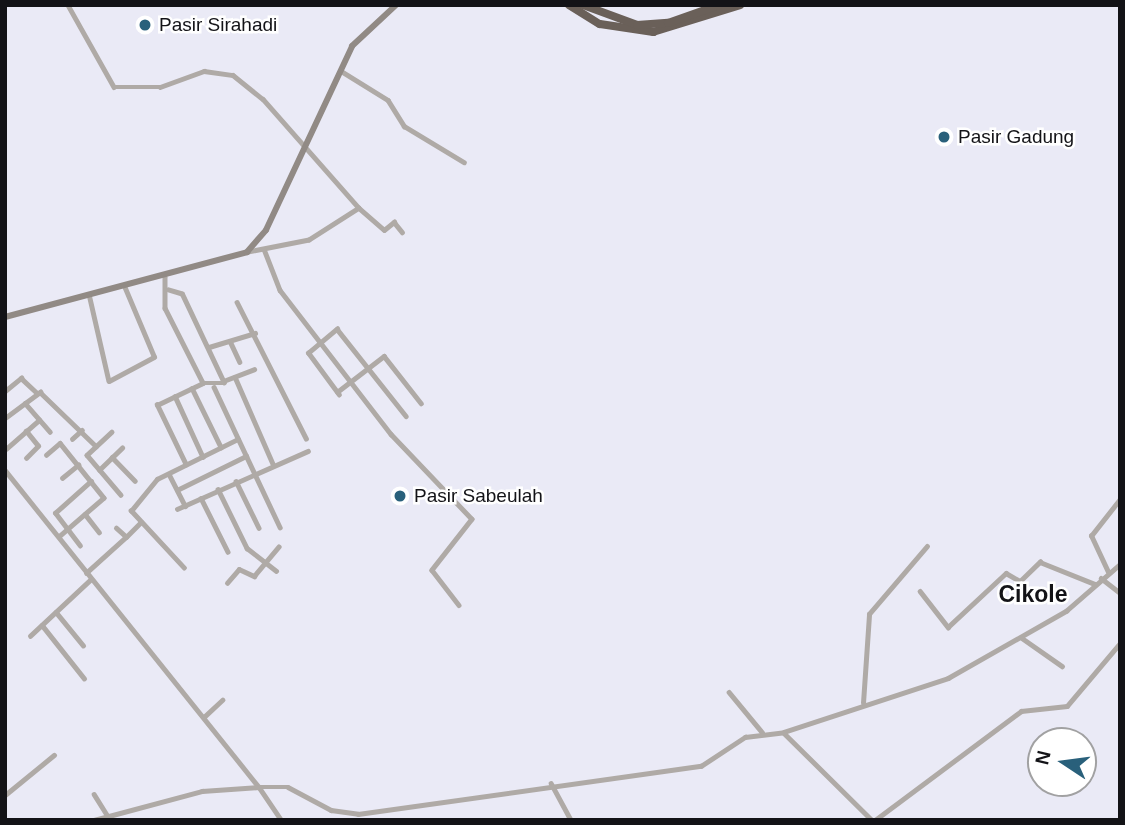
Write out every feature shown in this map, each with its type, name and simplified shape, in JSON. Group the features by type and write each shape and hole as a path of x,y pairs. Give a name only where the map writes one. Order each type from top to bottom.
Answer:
{"highway":[{"path":"569,5 600,24 653,32 740,5"},
{"path":"583,5 637,25 668,23 719,5"}],"street":[{"path":"68,5 114,87 160,87 204,71 233,75 305,147 359,208 384,230 394,222 402,232"},
{"path":"247,252 266,230 352,46 396,5"},
{"path":"341,71 388,100 404,126 464,162"},
{"path":"5,317 247,252 309,240 359,208"},
{"path":"264,249 280,290 352,380 391,435 472,519 432,570 459,605"},
{"path":"165,276 169,290 165,308 203,383 214,387 280,527"},
{"path":"89,294 109,380 155,357 124,286"},
{"path":"169,290 182,294 226,380"},
{"path":"237,302 306,438"},
{"path":"406,416 368,368 337,329 308,353 338,393 352,380 368,368 384,356 421,403"},
{"path":"209,346 255,333"},
{"path":"230,341 240,362"},
{"path":"214,387 254,369"},
{"path":"235,377 273,464"},
{"path":"5,391 21,378 82,430 96,446"},
{"path":"186,465 157,405 203,383"},
{"path":"192,388 221,447"},
{"path":"5,418 37,393"},
{"path":"175,396 203,457"},
{"path":"24,403 50,432"},
{"path":"6,449 39,420"},
{"path":"72,439 82,430"},
{"path":"26,431 38,446 26,458"},
{"path":"112,432 87,456 121,495"},
{"path":"184,568 131,511 169,474 238,439"},
{"path":"46,455 60,443 104,498 60,536"},
{"path":"99,470 122,447"},
{"path":"177,509 254,472 308,451"},
{"path":"177,490 246,456"},
{"path":"112,457 135,481"},
{"path":"62,478 78,465"},
{"path":"5,470 60,536 90,580 204,717 259,787 281,820"},
{"path":"169,474 185,506"},
{"path":"80,546 55,513 90,481"},
{"path":"236,481 259,528"},
{"path":"218,489 247,548 276,571"},
{"path":"201,498 228,552"},
{"path":"1108,572 1091,537 1120,499"},
{"path":"85,514 99,532"},
{"path":"86,573 141,522"},
{"path":"116,527 126,537"},
{"path":"863,703 869,614 927,546"},
{"path":"227,583 237,569 252,576 278,547"},
{"path":"920,591 948,627 1006,573 1020,581 1040,562 1095,583"},
{"path":"94,820 202,792 288,787 331,810 365,814 551,783 701,766 762,732 784,732 863,703 948,678 1022,639 1120,564"},
{"path":"1101,579 1120,593"},
{"path":"30,636 90,580"},
{"path":"56,612 83,645"},
{"path":"41,625 84,678"},
{"path":"1022,639 1062,666"},
{"path":"784,732 874,820 1021,711 1067,706 1120,643"},
{"path":"729,692 762,732"},
{"path":"204,717 222,700"},
{"path":"5,795 54,755"},
{"path":"551,783 571,820"},
{"path":"94,794 107,815"}],"place":[{"name":"Pasir Sirahadi","path":"145,25"},
{"name":"Pasir Gadung","path":"944,137"},
{"name":"Pasir Sabeulah","path":"400,496"}],"district":[{"name":"Cikole","path":"1033,594"}]}
